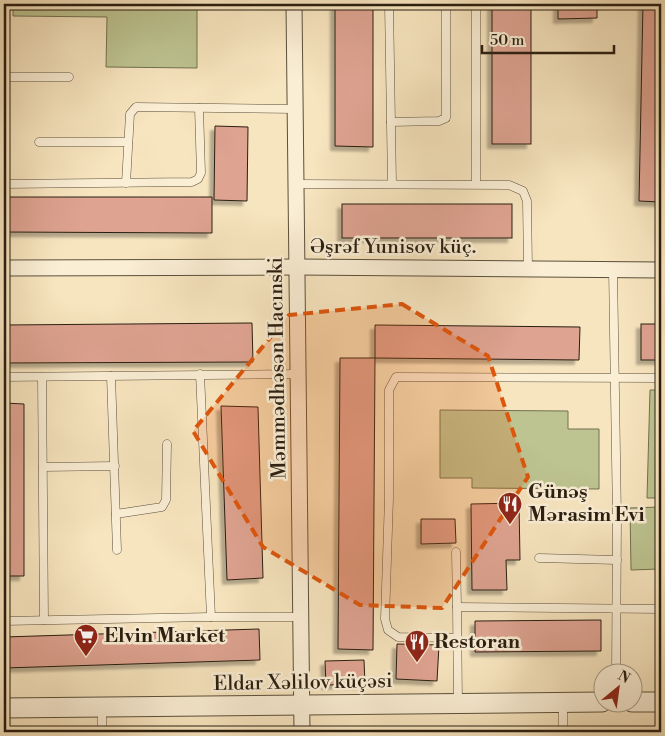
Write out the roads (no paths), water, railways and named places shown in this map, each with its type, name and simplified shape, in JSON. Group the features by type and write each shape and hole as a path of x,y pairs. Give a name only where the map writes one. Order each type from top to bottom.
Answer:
{"street":[{"name":"Məmmədhəsən Hacınski","path":"294,4 302,732"},
{"name":"Əşrəf Yunisov küç.","path":"4,268 297,266 661,270"},
{"name":"Eldar Xəlilov küçəsi","path":"4,708 592,702"},
{"path":"642,702 661,702"}],"lane":[{"path":"389,4 392,184"},
{"path":"391,122 439,121 446,118 446,4"},
{"path":"476,4 476,183"},
{"path":"4,77 69,78"},
{"path":"126,183 130,114 136,107 295,109"},
{"path":"4,184 192,182 198,179 201,173 199,108"},
{"path":"39,142 128,142"},
{"path":"296,184 509,184 523,191 527,201 528,268"},
{"path":"613,270 617,518 616,664"},
{"path":"200,374 211,617"},
{"path":"4,377 298,374"},
{"path":"42,376 44,620"},
{"path":"111,376 117,550"},
{"path":"458,638 398,637 388,630 385,619 390,390 396,377 661,378"},
{"path":"116,514 162,507 166,500 167,444"},
{"path":"43,467 115,466"},
{"path":"538,516 617,518"},
{"path":"456,552 458,704"},
{"path":"539,558 617,560"},
{"path":"457,607 661,609"},
{"path":"4,621 301,617"},
{"path":"563,703 563,732"},
{"path":"102,707 102,732"}],"place":[{"name":"Günəş Mərasim Evi","path":"510,525"},
{"name":"Elvin Market","path":"86,657"},
{"name":"Restoran","path":"417,663"}]}
